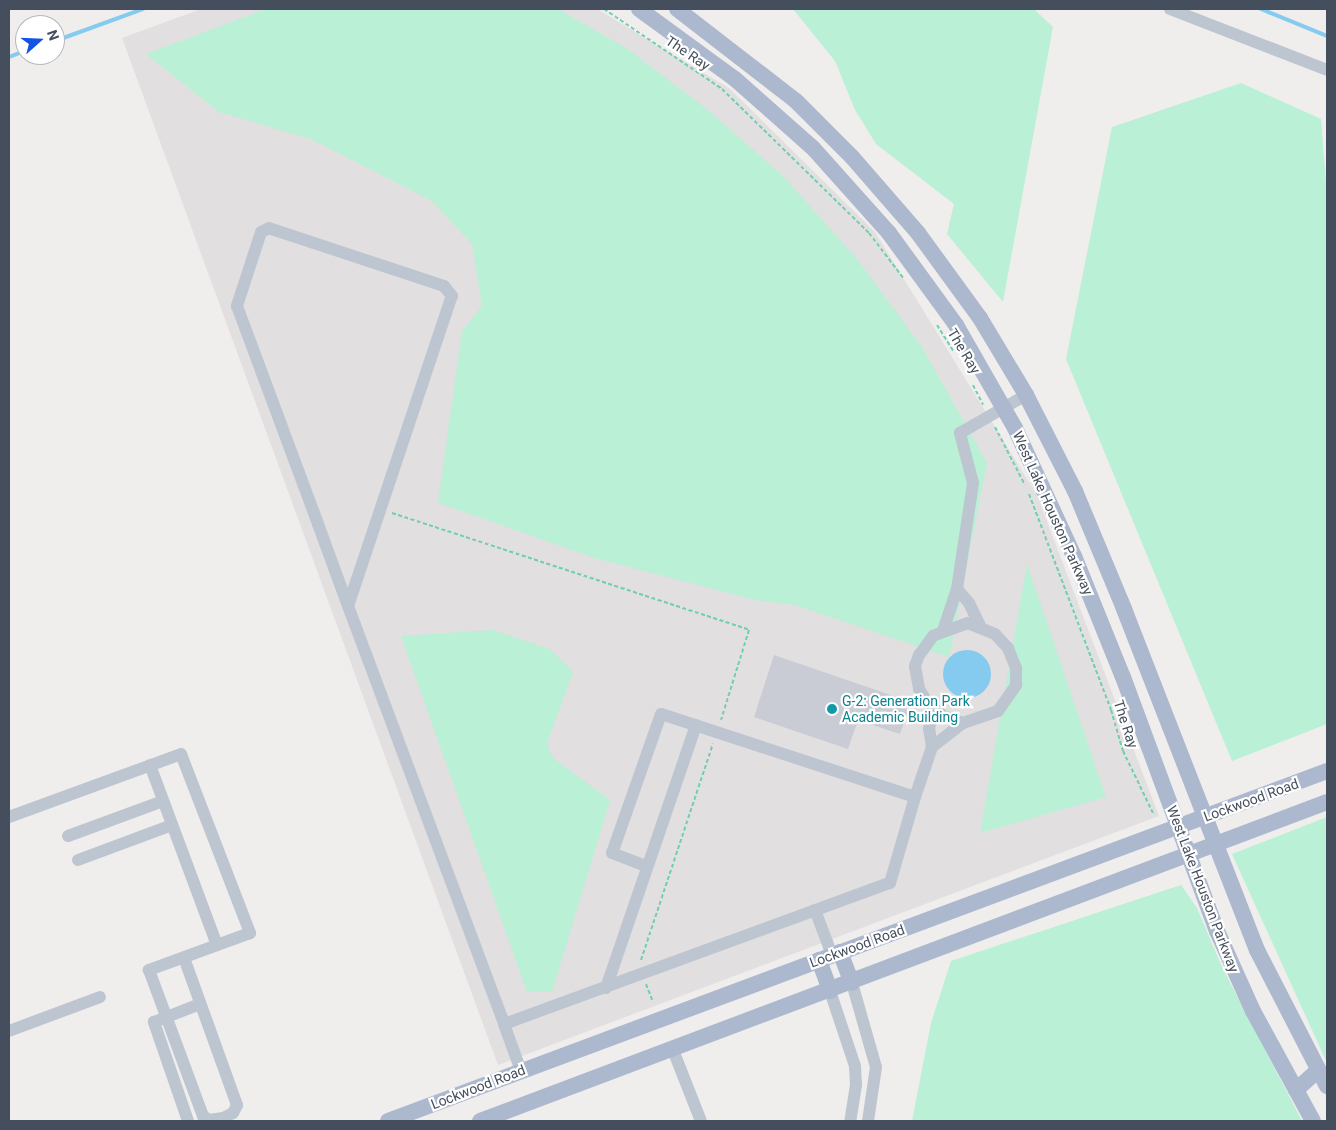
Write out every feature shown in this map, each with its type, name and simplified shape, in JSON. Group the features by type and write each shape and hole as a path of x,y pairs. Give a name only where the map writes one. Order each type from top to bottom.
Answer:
{"main road":[{"name":"West Lake Houston Parkway","path":"639,9 735,79 812,148 889,233 956,325 1004,408 1074,556 1188,855 1242,989 1313,1121"},
{"name":"West Lake Houston Parkway","path":"677,9 796,101 852,157 918,233 980,318 1026,395 1082,509 1256,950 1324,1078"},
{"name":"Lockwood Road","path":"388,1121 1327,772"},
{"name":"Lockwood Road","path":"480,1121 852,983 1327,802"},
{"path":"830,956 852,983"},
{"path":"830,956 830,991"},
{"path":"1296,1090 1324,1078"}],"street":[{"path":"1170,9 1327,70"},
{"path":"348,606 452,296 444,286 269,228 261,232 237,306 348,606 504,1024 521,1071"},
{"path":"943,631 957,589 973,482 960,433 1026,395"},
{"path":"957,589 969,604 980,626"},
{"path":"932,747 963,723 998,711 1016,685 1016,668 1008,648 995,634 980,626 968,624 943,631 926,643 916,666 919,689 933,708 943,716 963,723"},
{"path":"504,1024 643,975 890,883 932,747 929,729 933,708"},
{"path":"646,866 612,853 661,714 916,797"},
{"path":"606,988 646,866 696,725"},
{"path":"9,817 181,754 250,933 149,970 203,1116 209,1120 223,1120 233,1113 237,1105 184,958"},
{"path":"150,766 217,945"},
{"path":"68,836 163,801"},
{"path":"78,860 172,825"},
{"path":"815,910 830,956"},
{"path":"852,983 876,1067 868,1121"},
{"path":"830,991 855,1066 856,1085 853,1121"},
{"path":"9,1031 100,997"},
{"path":"188,1121 154,1029 154,1022 200,1004"},
{"path":"673,1050 701,1121"}],"path":[{"name":"The Ray","path":"604,9 722,89 869,233 907,283"},
{"name":"The Ray","path":"934,321 955,353"},
{"name":"The Ray","path":"969,377 1028,492 1112,710 1123,750 1153,813"},
{"path":"380,509 749,630 641,960 643,975 652,1000"}],"shaded area":[{"path":"201,9 597,9 729,88 875,232 1037,495 1159,816 498,1065 122,38"}],"green space":[{"path":"266,9 558,9 629,50 709,111 784,177 857,259 922,347 987,463 949,657 795,605 756,600 598,559 438,503 462,331 482,306 472,244 432,201 311,139 219,112 146,54"},
{"path":"793,9 1034,9 1053,27 1003,302 947,234 954,204 876,144 855,110 835,61"},
{"path":"1241,83 1321,119 1327,196 1327,724 1232,761 1066,359 1112,127"},
{"path":"1027,564 1106,797 980,833"},
{"path":"493,630 550,649 573,672 547,743 553,758 610,800 552,992 527,992 401,636"},
{"path":"1327,817 1327,1063 1232,854"},
{"path":"1181,885 1197,908 1222,967 1302,1121 912,1121 931,1023 951,961"}],"water":[{"path":"962,650 972,650 984,657 991,669 991,679 984,691 972,698 962,698 954,694 947,687 943,679 943,669 947,661 954,654"}],"building":[{"name":"G-2: Generation Park Academic Building","path":"774,655 911,702 900,734 858,720 848,749 754,717"}],"waterway":[{"path":"65,37 143,9"},
{"path":"1261,9 1327,36"},
{"path":"9,57 15,55"}],"place":[{"name":"G-2: Generation Park Academic Building","path":"832,709"}]}
